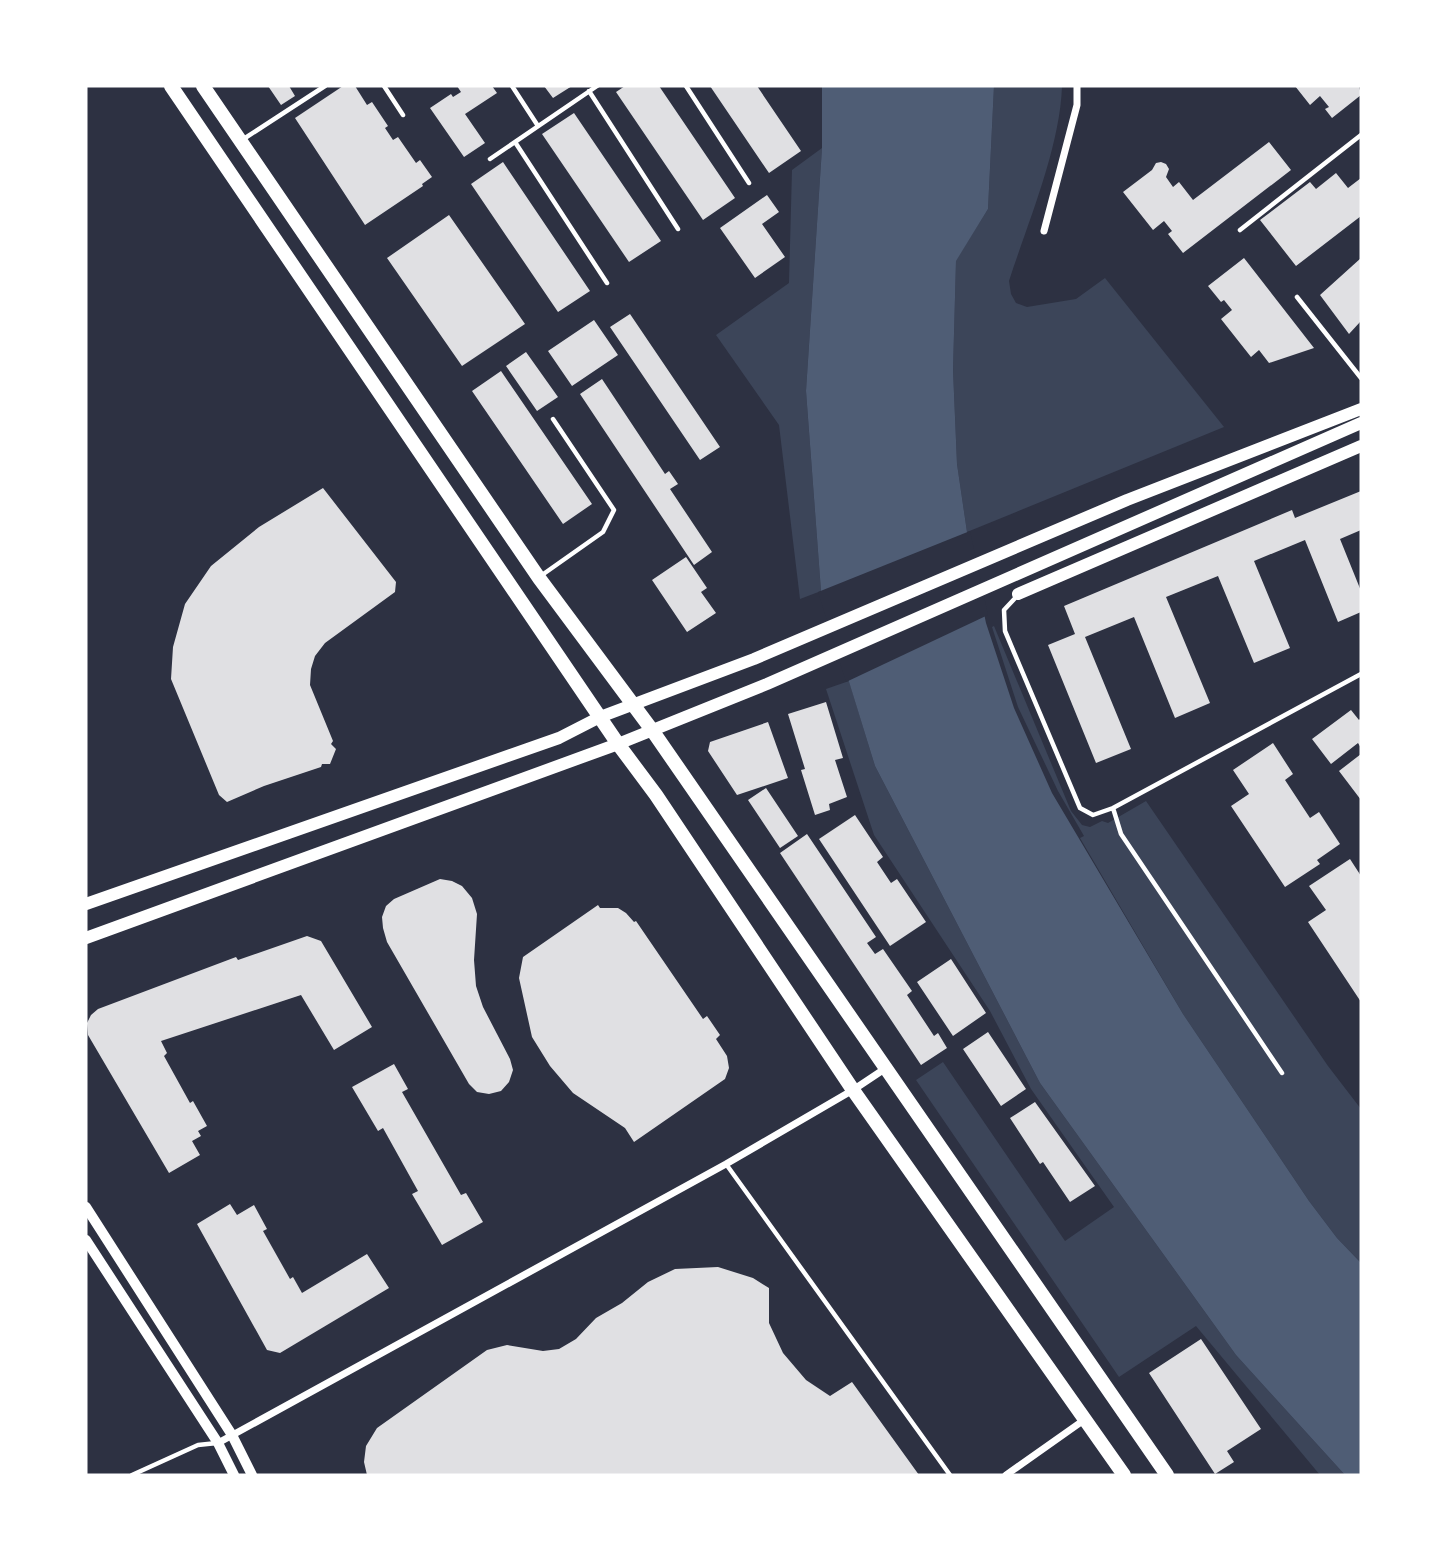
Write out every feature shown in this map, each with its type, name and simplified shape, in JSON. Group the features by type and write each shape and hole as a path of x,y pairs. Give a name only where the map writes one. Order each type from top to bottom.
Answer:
{"main road":[{"path":"171,86 618,744 656,795 853,1090 1124,1475"},
{"path":"203,86 539,578 652,730 1167,1475"},
{"path":"86,904 559,738 600,717 754,659 1127,500 1361,409"},
{"path":"86,938 618,744 767,684 1361,423"},
{"path":"1018,594 1361,446"}],"street":[{"path":"1044,231 1077,105 1077,86"},
{"path":"218,1443 726,1164 886,1068"},
{"path":"86,1207 232,1435 252,1475"},
{"path":"86,1240 218,1443 234,1475"},
{"path":"1006,1475 1084,1420"}],"lane":[{"path":"241,140 325,86"},
{"path":"384,86 403,115"},
{"path":"512,86 538,126"},
{"path":"490,159 597,86"},
{"path":"686,86 749,183"},
{"path":"589,91 678,229"},
{"path":"1240,229 1361,135"},
{"path":"514,142 607,282"},
{"path":"1297,297 1361,378"},
{"path":"539,578 603,532 614,510 553,419"},
{"path":"1018,594 1004,610 1005,631 1080,808 1093,815 1113,808 1361,674"},
{"path":"1113,808 1121,834 1282,1073"},
{"path":"726,1164 950,1475"},
{"path":"132,1475 198,1445 218,1443"}],"shaded area":[{"path":"822,86 994,86 988,209 956,261 953,370 957,464 967,532 986,623 1014,708 1052,793 1183,1014 1309,1201 1337,1238 1361,1263 1361,1475 1345,1475 1236,1355 1040,1083 875,766 821,591 806,391 822,148"},
{"path":"994,86 1062,86 1056,134 1034,210 1009,281 1016,303 1027,307 1076,299 1105,278 1224,427 967,532 957,464 953,370 956,260 988,209"},
{"path":"822,148 806,391 821,591 800,599 779,425 716,335 789,283 792,170"},
{"path":"994,626 1071,811 1082,825 1090,827 1102,821 1108,823 1146,801 1328,1066 1361,1109 1361,1263 1337,1238 1309,1201 1183,1014 1080,838 1084,836 1058,791 1018,707 992,627"},
{"path":"849,681 875,766 1040,1083 1236,1355 1345,1475 1320,1475 1196,1326 1119,1377 916,1080 943,1062 1065,1241 1114,1207 1031,1089 990,1011 874,835 826,689"}],"pier":[{"path":"970,531 988,615 846,682 818,592"}],"building":[{"path":"268,86 289,86 295,96 281,105"},
{"path":"343,86 355,86 367,105 372,102 388,126 385,128 393,140 398,137 416,163 420,160 432,177 365,225 295,118"},
{"path":"457,86 492,86 497,93 465,114 485,143 464,157 430,108 451,94 453,97 461,92"},
{"path":"544,86 572,86 553,98"},
{"path":"625,86 659,86 735,198 703,220 616,92"},
{"path":"710,86 757,86 801,151 769,173"},
{"path":"1295,86 1359,86 1361,95 1332,118 1325,109 1329,107 1320,96 1310,105"},
{"path":"574,113 661,241 629,262 542,134"},
{"path":"1269,142 1291,170 1183,253 1168,234 1172,231 1164,221 1153,230 1123,192 1152,170 1156,163 1161,162 1169,169 1166,177 1173,187 1179,182 1193,200"},
{"path":"503,162 590,291 558,312 471,184"},
{"path":"1336,173 1348,188 1361,178 1361,216 1296,266 1260,220 1310,182 1316,189"},
{"path":"767,195 779,212 762,224 785,257 755,278 720,228"},
{"path":"449,215 525,324 462,366 387,258"},
{"path":"1244,258 1314,348 1269,363 1259,350 1251,357 1221,319 1232,310 1224,300 1221,302 1208,286"},
{"path":"1361,258 1361,325 1360,322 1349,334 1320,295"},
{"path":"630,314 720,447 700,460 610,327"},
{"path":"594,320 618,355 572,386 548,351"},
{"path":"526,352 558,397 537,411 506,366"},
{"path":"501,371 592,504 563,524 472,391"},
{"path":"602,379 665,474 669,471 678,484 670,489 712,552 694,565 580,394"},
{"path":"323,488 396,582 395,592 325,643 315,656 310,685 333,741 331,744 336,749 330,764 322,764 321,767 227,802 219,795 171,679 173,647 185,604 211,566 259,527"},
{"path":"1361,491 1361,530 1340,539 1361,591 1361,612 1338,622 1305,540 1254,561 1290,648 1254,663 1218,576 1166,597 1210,703 1175,718 1134,617 1085,637 1131,749 1096,763 1048,645 1075,634 1064,606 1292,510 1295,518"},
{"path":"686,557 707,588 701,592 716,613 687,632 652,580"},
{"path":"826,702 843,758 835,760 847,797 829,804 830,810 815,815 801,770 805,769 788,714"},
{"path":"1351,710 1359,720 1361,718 1361,748 1358,743 1331,764 1312,739"},
{"path":"768,722 788,778 737,795 708,751 710,742"},
{"path":"1273,743 1293,774 1285,780 1310,818 1319,812 1340,844 1317,860 1320,864 1285,887 1231,806 1249,794 1233,770"},
{"path":"1361,754 1361,800 1339,771"},
{"path":"766,788 798,836 780,848 748,800"},
{"path":"855,815 883,857 877,862 891,883 897,879 926,922 890,946 819,839"},
{"path":"807,834 876,937 867,943 875,954 883,949 912,991 907,995 934,1036 938,1033 947,1048 921,1065 780,853"},
{"path":"1350,859 1361,876 1361,1002 1308,922 1326,910 1309,886"},
{"path":"440,879 462,886 472,898 477,914 474,960 476,986 513,1070 509,1082 501,1091 489,1094 477,1092 469,1084 387,942 382,917 386,906 394,899"},
{"path":"598,905 600,908 618,908 636,921 703,1019 707,1016 720,1035 716,1039 727,1056 729,1068 725,1079 634,1142 625,1128 573,1093 550,1066 532,1037 519,978 523,957"},
{"path":"307,936 321,941 372,1027 334,1050 301,995 161,1041 167,1053 164,1056 190,1103 193,1101 207,1126 198,1131 201,1136 192,1141 200,1155 169,1173 88,1035 87,1023 91,1015 98,1009 236,957 238,960"},
{"path":"951,959 986,1013 953,1036 917,982"},
{"path":"988,1032 1026,1089 1001,1106 963,1049"},
{"path":"394,1064 408,1089 402,1092 461,1195 466,1193 483,1222 442,1245 412,1194 418,1191 383,1128 378,1131 352,1087"},
{"path":"1035,1102 1095,1186 1070,1202 1043,1162 1040,1164 1010,1118"},
{"path":"230,1204 237,1215 254,1205 267,1229 263,1231 290,1279 293,1277 302,1293 367,1254 389,1288 280,1353 267,1350 197,1224"},
{"path":"718,1267 753,1278 769,1288 769,1323 783,1353 806,1380 830,1396 852,1382 919,1475 367,1475 364,1462 366,1446 377,1428 487,1350 507,1345 543,1351 559,1349 576,1339 596,1318 622,1303 648,1282 675,1269"},
{"path":"1201,1339 1261,1429 1227,1451 1234,1462 1215,1474 1149,1373"}]}
